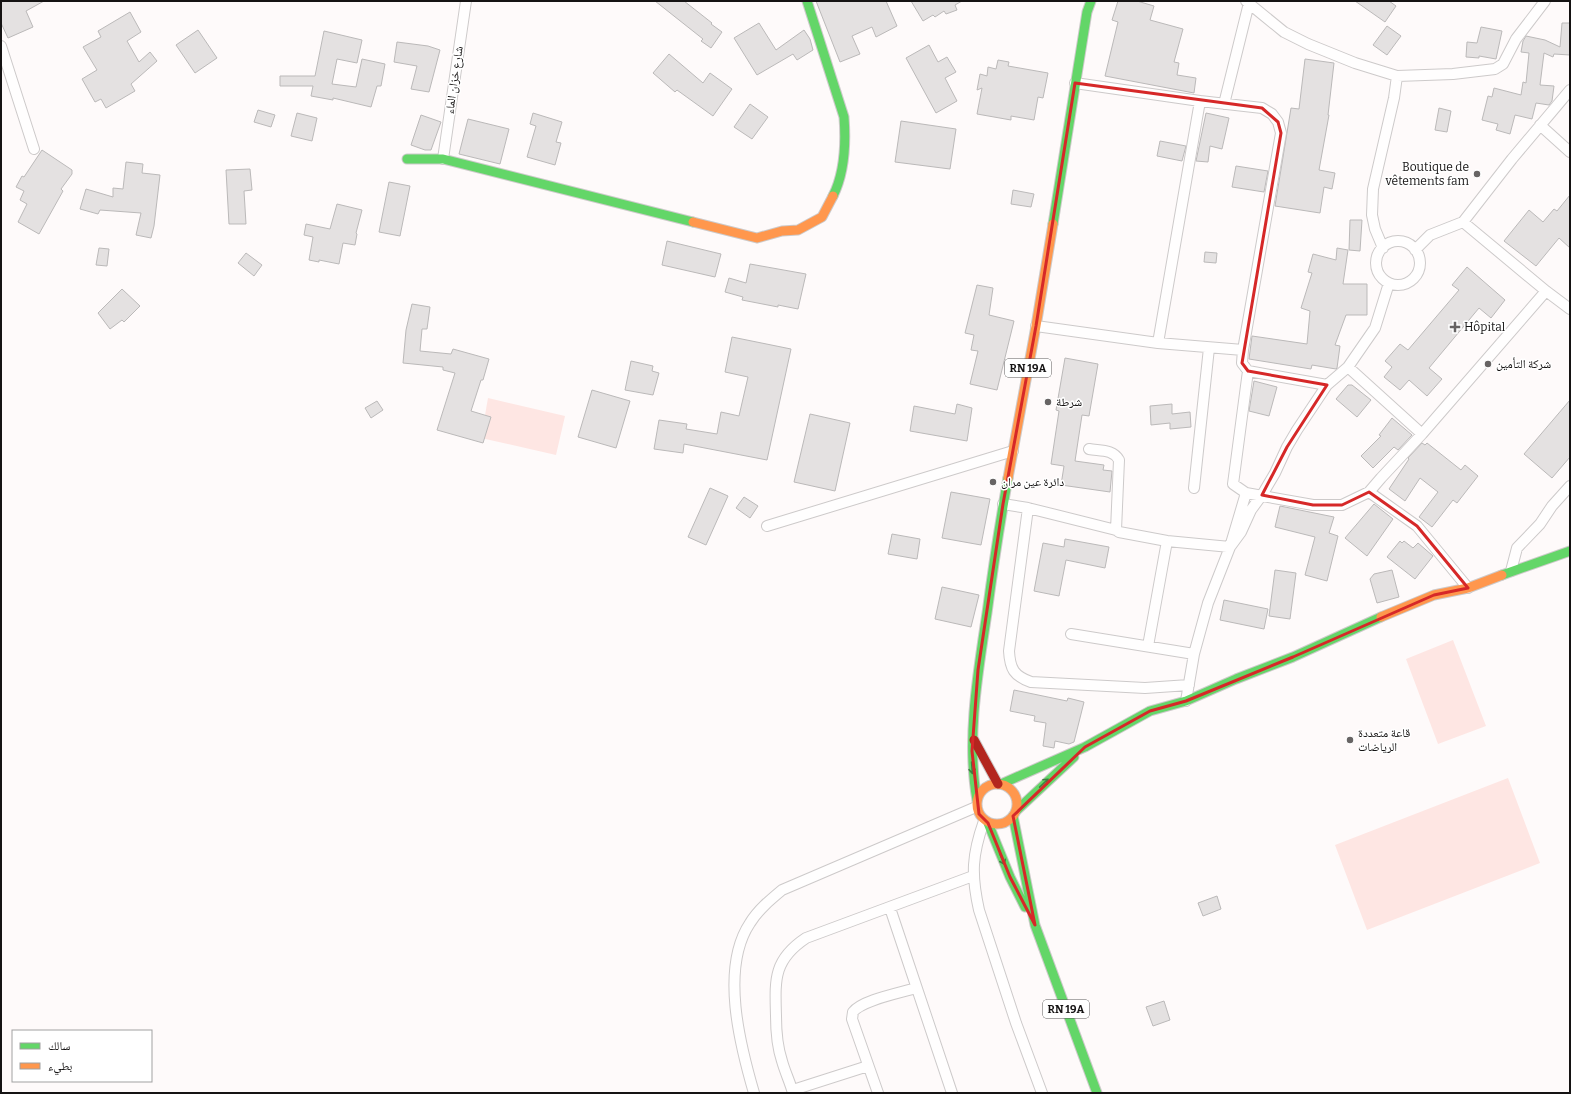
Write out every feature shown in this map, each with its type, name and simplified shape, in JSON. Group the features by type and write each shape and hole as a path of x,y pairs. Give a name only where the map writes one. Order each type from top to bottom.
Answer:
{"main road":[{"path":"407,159 443,159 757,238 782,231 798,230 822,217 837,188 843,163 845,134 844,117 807,1"},
{"name":"RN 19A","path":"972,735 978,670 1003,504 1036,326 1075,83 1091,1"},
{"path":"977,803 980,793 985,788 999,784 1085,747 1150,711 1186,701 1236,679 1294,657 1380,617 1434,595 1468,588 1511,571 1570,552"},
{"path":"972,735 984,760 999,784 1010,789 1014,794 1017,805 1015,814 1016,836 1035,925"},
{"path":"972,735 972,768 979,814 986,822 1010,877 1035,925"},
{"path":"986,822 999,825 1005,823 1050,778 1085,747"},
{"name":"RN 19A","path":"1035,925 1097,1093"}],"street":[{"name":"شارع خزان الماء","path":"443,159 466,1"},
{"path":"1224,104 1247,2 1284,32 1308,44 1355,63 1397,76 1453,74 1495,70 1503,64 1516,39 1545,1"},
{"path":"1,46 34,149"},
{"path":"1383,248 1375,230 1372,215 1373,189 1394,98 1397,76"},
{"path":"1075,83 1200,101 1262,108 1272,114 1278,122 1281,133 1242,363 1248,371 1327,385"},
{"path":"1415,250 1430,235 1463,222 1512,159 1570,90"},
{"path":"1158,343 1200,101"},
{"path":"1540,125 1570,152"},
{"path":"1463,222 1546,291 1569,306"},
{"path":"1403,242 1410,245 1415,250 1419,256 1420,264 1414,278 1409,282 1403,285 1396,285 1389,283 1379,274 1376,267 1376,260 1378,254 1388,244 1403,242"},
{"path":"1230,547 1242,532 1251,510 1275,473 1287,446 1327,385 1348,367 1375,328 1389,283"},
{"path":"1248,371 1233,484 1246,493 1313,505 1342,505 1369,492 1422,434 1546,291"},
{"path":"1036,326 1158,343 1243,350"},
{"path":"1194,488 1209,348"},
{"path":"1348,367 1422,434"},
{"path":"1089,449 1110,452 1115,454 1119,460 1116,530"},
{"path":"767,526 1013,451"},
{"path":"1511,571 1517,548 1540,524 1552,506 1570,486"},
{"path":"1369,492 1417,526 1468,588"},
{"path":"1186,701 1194,654 1208,603 1230,547 1246,493"},
{"path":"1003,504 1028,508 1119,532 1167,541 1230,547"},
{"path":"1028,508 1009,651 1010,663 1014,671 1021,678 1031,682 1145,688 1189,685"},
{"path":"1148,646 1167,541"},
{"path":"1071,634 1194,654"},
{"path":"754,1093 741,1039 734,990 734,967 739,944 749,923 764,905 782,890 977,803"},
{"path":"986,822 975,854 973,876 978,910 1016,1023 1042,1093"},
{"path":"868,1066 793,1092 776,1039 775,985 777,974 782,963 788,953 806,938 973,876"},
{"path":"890,908 952,1093"},
{"path":"878,1093 852,1019 853,1012 856,1007 869,1002 916,988"}],"highlighted area":[{"path":"1075,83 1262,108 1278,122 1281,133 1242,363 1248,371 1327,385 1287,447 1262,495 1313,505 1342,505 1369,492 1417,526 1468,588 1434,595 1293,657 1186,701 1150,711 1085,747 1013,816 1035,925 1010,877 988,823 979,814 972,751 978,670 1003,504 1036,326"}],"shaded area":[{"path":"488,398 565,416 556,455 481,438"},
{"path":"1453,640 1486,726 1438,744 1406,659"},
{"path":"1508,778 1540,863 1367,930 1335,845"}],"building":[{"path":"1,1 44,1 26,11 33,27 8,38 1,23"},
{"path":"655,1 684,1 722,32 711,48 701,41 703,39"},
{"path":"816,1 886,1 897,26 876,37 872,27 852,36 860,54 840,62"},
{"path":"911,1 962,1 955,5 957,10 946,14 944,11 935,17 933,15 923,21"},
{"path":"1118,1 1137,1 1154,6 1150,20 1183,29 1174,62 1179,63 1177,75 1196,78 1194,93 1105,76 1118,22 1112,20"},
{"path":"1355,1 1389,1 1396,6 1385,22"},
{"path":"130,12 141,32 127,41 139,62 150,52 157,61 131,84 135,91 106,108 101,99 95,102 82,79 97,70 83,47 101,37 98,31"},
{"path":"759,23 776,50 804,30 810,39 813,50 797,60 793,54 757,75 734,38"},
{"path":"1562,23 1570,23 1570,55 1554,54 1553,57 1544,53 1540,85 1554,86 1552,101 1549,105 1536,103 1532,119 1515,115 1510,134 1496,130 1498,124 1482,120 1488,96 1492,97 1494,88 1521,95 1523,82 1526,83 1529,53 1521,52 1523,41 1526,36 1545,40 1560,47"},
{"path":"1387,26 1401,36 1387,55 1373,45"},
{"path":"1481,27 1502,31 1496,59 1479,56 1479,58 1466,57 1467,42 1477,43"},
{"path":"198,30 217,58 195,73 176,45"},
{"path":"324,31 362,40 357,63 337,59 332,84 356,87 362,59 385,64 381,86 377,86 371,107 333,98 333,100 311,96 313,86 280,86 280,76 315,76"},
{"path":"397,42 428,46 440,50 429,92 411,89 417,66 394,62"},
{"path":"929,45 938,62 947,57 956,72 945,78 957,101 936,113 906,58"},
{"path":"669,54 703,83 710,73 732,89 713,116 677,90 675,92 653,73"},
{"path":"1305,59 1334,63 1329,115 1319,170 1335,173 1332,189 1324,187 1320,213 1275,206 1291,108 1299,109"},
{"path":"998,60 1009,62 1008,66 1048,73 1043,98 1038,97 1034,120 1011,116 1011,120 977,114 982,88 977,90 980,74 987,76 988,67 996,69"},
{"path":"750,104 768,117 752,139 734,127"},
{"path":"1439,108 1451,111 1447,132 1435,130"},
{"path":"258,110 275,115 271,127 254,122"},
{"path":"297,113 317,118 312,141 291,136"},
{"path":"533,113 562,122 556,142 561,143 555,165 527,157 536,126 530,124"},
{"path":"1206,113 1229,118 1222,149 1210,146 1208,162 1196,161"},
{"path":"421,115 441,122 431,150 425,150 411,145"},
{"path":"468,119 509,129 500,164 459,154"},
{"path":"901,121 956,129 950,169 895,162"},
{"path":"1160,141 1186,146 1182,161 1157,156"},
{"path":"42,150 72,170 72,174 61,189 63,191 39,234 18,222 27,204 20,200 24,191 16,187 22,176 24,177"},
{"path":"126,162 143,164 142,173 160,175 154,226 151,238 136,235 141,213 100,210 98,214 80,209 86,189 113,197 113,188 123,189"},
{"path":"1236,166 1268,171 1264,192 1232,187"},
{"path":"250,169 252,190 244,191 246,224 229,224 226,170"},
{"path":"389,182 410,186 400,236 379,232"},
{"path":"1013,190 1034,194 1031,207 1011,204"},
{"path":"1570,195 1570,248 1559,238 1536,266 1504,241 1529,210 1543,222 1554,209 1557,211"},
{"path":"337,204 362,210 356,233 355,245 343,243 339,264 319,260 319,262 309,260 313,237 304,235 306,224 330,229"},
{"path":"1350,220 1362,220 1360,251 1349,250"},
{"path":"667,241 721,254 715,277 662,265"},
{"path":"99,248 109,249 107,266 96,265"},
{"path":"1337,248 1348,250 1343,284 1367,284 1367,315 1346,315 1335,345 1340,346 1337,368 1312,365 1311,369 1249,359 1252,336 1307,344 1310,311 1301,308 1312,273 1308,272 1313,254 1336,260"},
{"path":"1205,252 1217,253 1216,263 1204,262"},
{"path":"246,253 262,265 254,276 238,263"},
{"path":"750,264 806,274 798,309 742,300 743,297 725,292 729,278 746,283"},
{"path":"1467,267 1505,300 1491,318 1479,308 1429,368 1442,379 1427,396 1409,380 1400,390 1384,377 1392,367 1385,361 1400,344 1408,350 1459,290 1452,285"},
{"path":"977,285 993,288 989,315 1014,321 997,390 970,384 978,351 971,350 974,335 965,333"},
{"path":"122,289 140,306 124,322 122,320 110,329 98,313"},
{"path":"412,304 430,307 427,329 422,329 420,351 451,354 453,349 489,359 471,411 491,417 483,443 437,430 455,373 443,370 443,367 403,363 406,330"},
{"path":"732,337 791,349 767,460 684,444 683,453 654,449 659,420 687,424 686,429 717,434 721,412 739,416 748,377 725,372"},
{"path":"1065,358 1098,364 1089,416 1082,415 1075,461 1104,465 1103,470 1112,471 1110,492 1061,485 1064,466 1051,464 1059,411 1056,410"},
{"path":"631,361 653,366 652,371 659,373 653,395 625,390"},
{"path":"1254,381 1277,387 1269,416 1249,411"},
{"path":"1348,385 1352,385 1371,400 1357,417 1336,399"},
{"path":"592,390 630,401 616,448 578,437"},
{"path":"1570,400 1570,457 1552,478 1524,454"},
{"path":"377,401 383,410 371,418 365,408"},
{"path":"957,404 972,408 967,441 910,431 914,406 955,414"},
{"path":"1172,404 1172,414 1190,412 1191,427 1170,429 1170,423 1151,425 1150,406"},
{"path":"810,414 850,423 835,491 794,482"},
{"path":"1392,418 1412,435 1398,450 1394,447 1373,468 1361,456 1381,436 1379,435"},
{"path":"1422,443 1425,445 1427,443 1461,470 1465,465 1478,476 1457,503 1453,500 1432,527 1419,517 1438,492 1420,478 1405,501 1389,489 1409,459 1408,458"},
{"path":"710,488 728,496 706,545 688,537"},
{"path":"951,492 990,499 981,545 942,538"},
{"path":"744,497 758,506 750,518 736,508"},
{"path":"1374,504 1393,519 1367,556 1345,538"},
{"path":"1280,506 1334,517 1329,533 1338,536 1327,581 1305,575 1315,537 1275,527"},
{"path":"892,534 920,539 917,559 888,554"},
{"path":"1065,539 1109,547 1105,568 1066,560 1059,596 1034,591 1043,543 1064,547"},
{"path":"1400,541 1402,543 1404,541 1413,548 1418,543 1433,556 1415,579 1387,557"},
{"path":"1275,570 1296,573 1290,619 1269,616"},
{"path":"1392,570 1399,597 1377,603 1370,579 1374,574"},
{"path":"942,587 979,595 971,627 935,619"},
{"path":"1224,600 1268,609 1264,629 1220,620"},
{"path":"1014,690 1067,701 1068,698 1084,702 1074,742 1069,744 1055,741 1054,748 1043,746 1046,723 1034,721 1035,716 1010,711"},
{"path":"1217,896 1221,909 1203,916 1198,903"},
{"path":"1164,1001 1170,1020 1153,1026 1146,1007"}],"traffic: fast":[{"path":"807,1 844,117 844,157 840,177 833,196"},
{"path":"1053,224 1087,12 1091,1"},
{"path":"407,159 443,159 693,222"},
{"path":"977,800 973,754 974,706 994,562 1008,478"},
{"path":"1502,575 1570,551"},
{"path":"1001,784 1085,747 1150,711 1186,701 1236,679 1293,657 1381,617"},
{"path":"1016,811 1074,757"},
{"path":"1013,816 1035,925 1097,1093"},
{"path":"988,823 1010,877 1025,907"}],"traffic: slow":[{"path":"693,222 757,238 782,231 798,230 822,217 833,196"},
{"path":"1008,478 1053,224"},
{"path":"1381,617 1434,595 1468,588 1502,575"},
{"path":"1001,784 1008,787 1014,793 1017,804 1016,812 1008,821 1001,824 993,824 986,821 978,812 977,800 980,793 989,785 1001,784"}],"traffic: jam":[{"path":"974,740 998,784"}],"place":[{"name":"Boutique de vêtements fam","path":"1477,174"},
{"name":"Hôpital","path":"1455,327"},
{"name":"شركة التأمين","path":"1488,364"},
{"name":"شرطة","path":"1048,402"},
{"name":"دائرة عين مران","path":"993,482"},
{"name":"قاعة متعددة الرياضات","path":"1350,740"}]}
